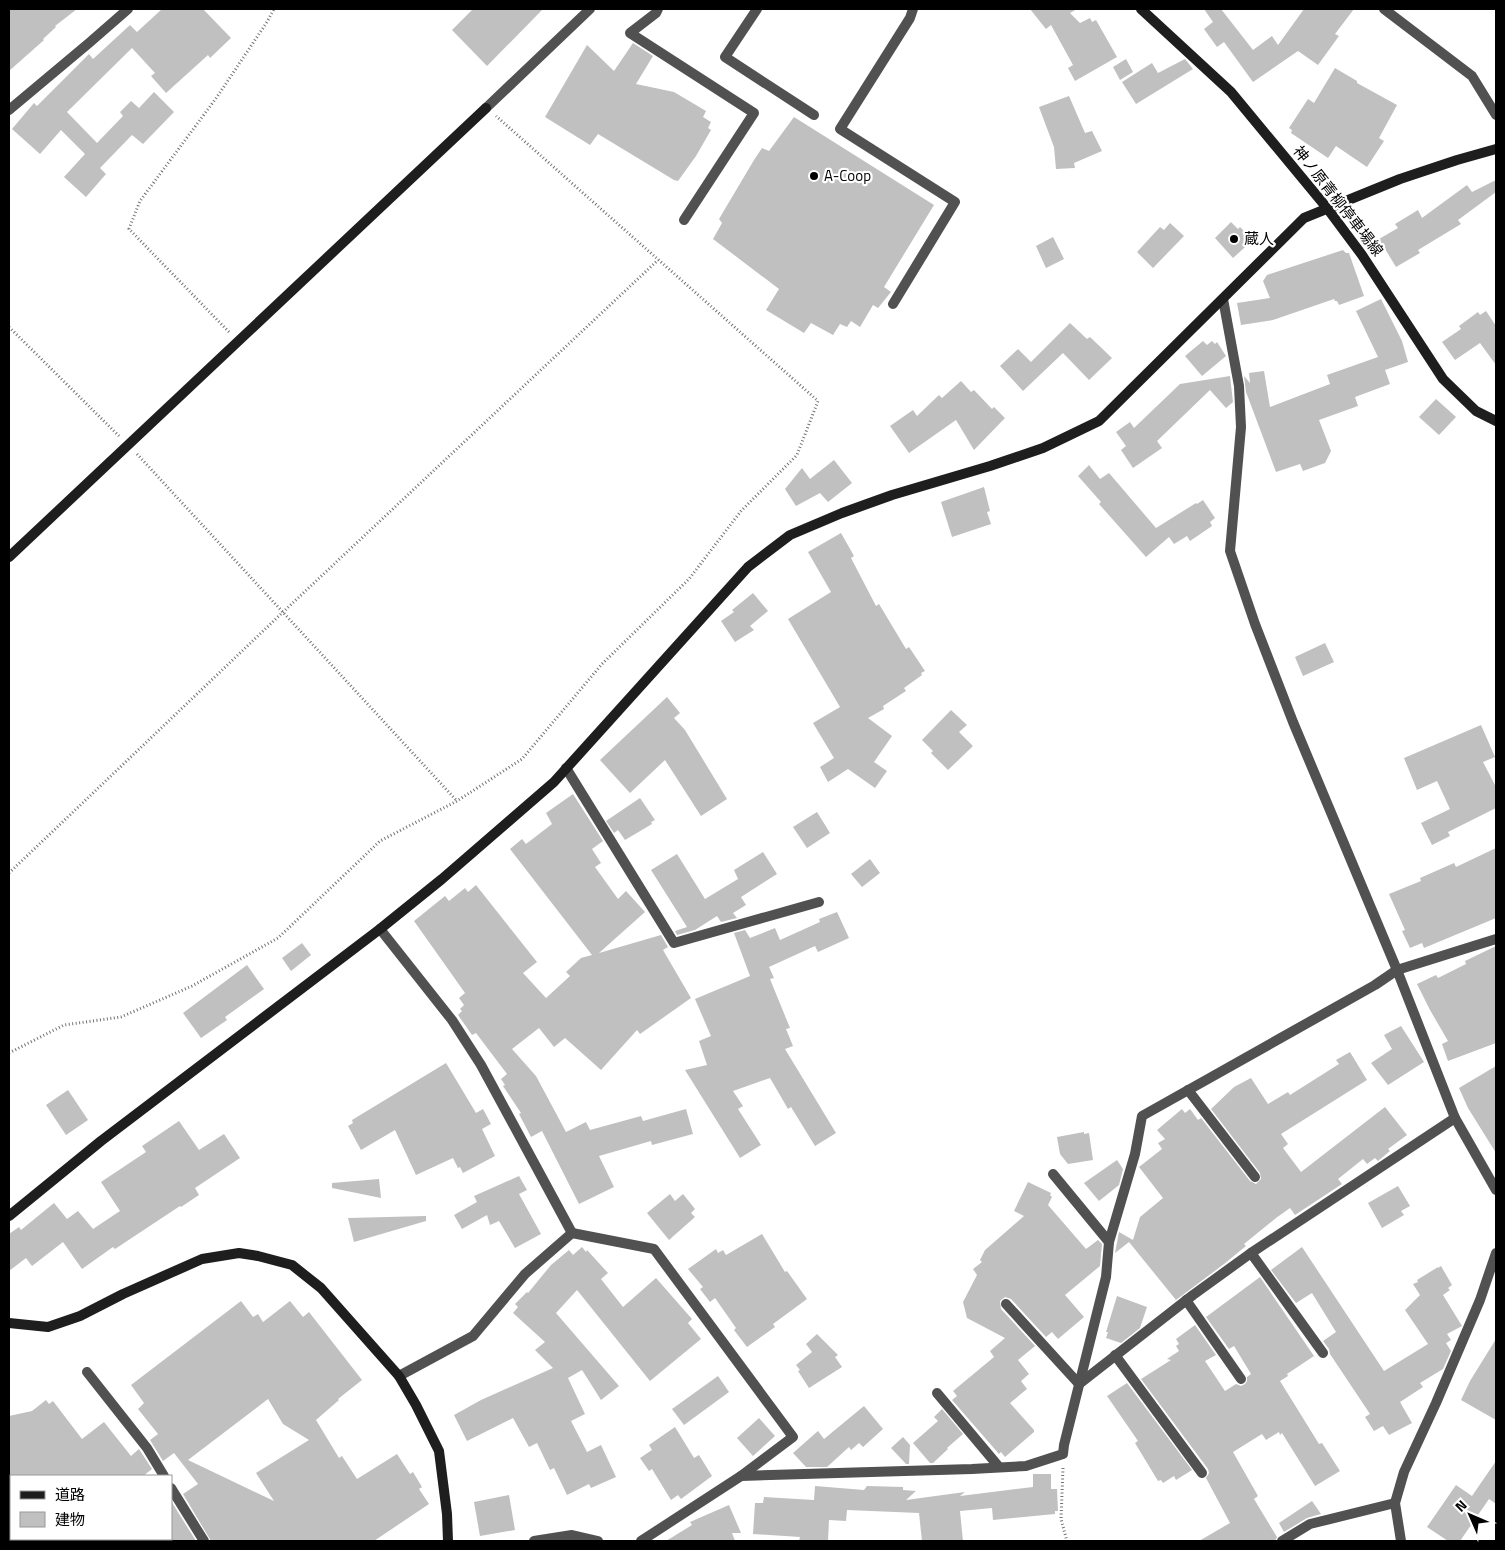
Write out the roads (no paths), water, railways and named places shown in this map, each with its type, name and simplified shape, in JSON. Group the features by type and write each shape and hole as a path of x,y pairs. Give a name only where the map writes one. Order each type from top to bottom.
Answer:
{"street":[{"path":"9,110 128,9"},
{"path":"9,557 590,9"},
{"path":"658,9 656,13 630,33 754,113 684,220"},
{"path":"757,9 724,57 814,115"},
{"path":"893,304 955,202 840,129 910,18 913,9"},
{"name":"神ノ原青柳停車場線","path":"1141,9 1231,92 1327,208 1362,255 1443,379 1476,411 1496,421"},
{"path":"1384,9 1472,76 1496,116"},
{"path":"9,1216 101,1141 380,929 442,879 554,782 748,567 790,535 859,507 1043,448 1100,421 1304,218 1400,180 1457,160 1496,149"},
{"path":"1223,299 1239,386 1241,426 1230,551 1255,624 1293,722 1397,970 1455,1118 1496,1190"},
{"path":"566,768 674,943 820,902"},
{"path":"380,929 452,1020 481,1065 572,1233"},
{"path":"742,1476 1026,1466 1063,1454 1106,1277 1109,1242 1135,1154 1142,1116 1375,985 1397,970 1496,939"},
{"path":"1188,1090 1255,1177"},
{"path":"1079,1384 1186,1300 1252,1253 1455,1118"},
{"path":"1053,1174 1109,1242"},
{"path":"399,1376 473,1336 525,1274 572,1233"},
{"path":"572,1233 654,1249 793,1437 742,1476 641,1541"},
{"path":"9,1323 48,1327 80,1316 123,1294 202,1259 239,1253 292,1265 321,1288 399,1376 439,1451 447,1514 448,1541"},
{"path":"1252,1253 1323,1353"},
{"path":"1401,1541 1395,1503 1404,1472 1473,1317 1496,1253"},
{"path":"1186,1300 1241,1379"},
{"path":"1006,1304 1079,1384"},
{"path":"1116,1355 1202,1473"},
{"path":"87,1372 147,1448 163,1475"},
{"path":"937,1393 999,1467"},
{"path":"172,1490 204,1541"},
{"path":"1282,1541 1310,1524 1395,1503"},
{"path":"534,1541 572,1535 598,1541"}],"place":[{"name":"A-Coop","path":"814,176"},
{"name":"蔵人","path":"1234,239"}]}
